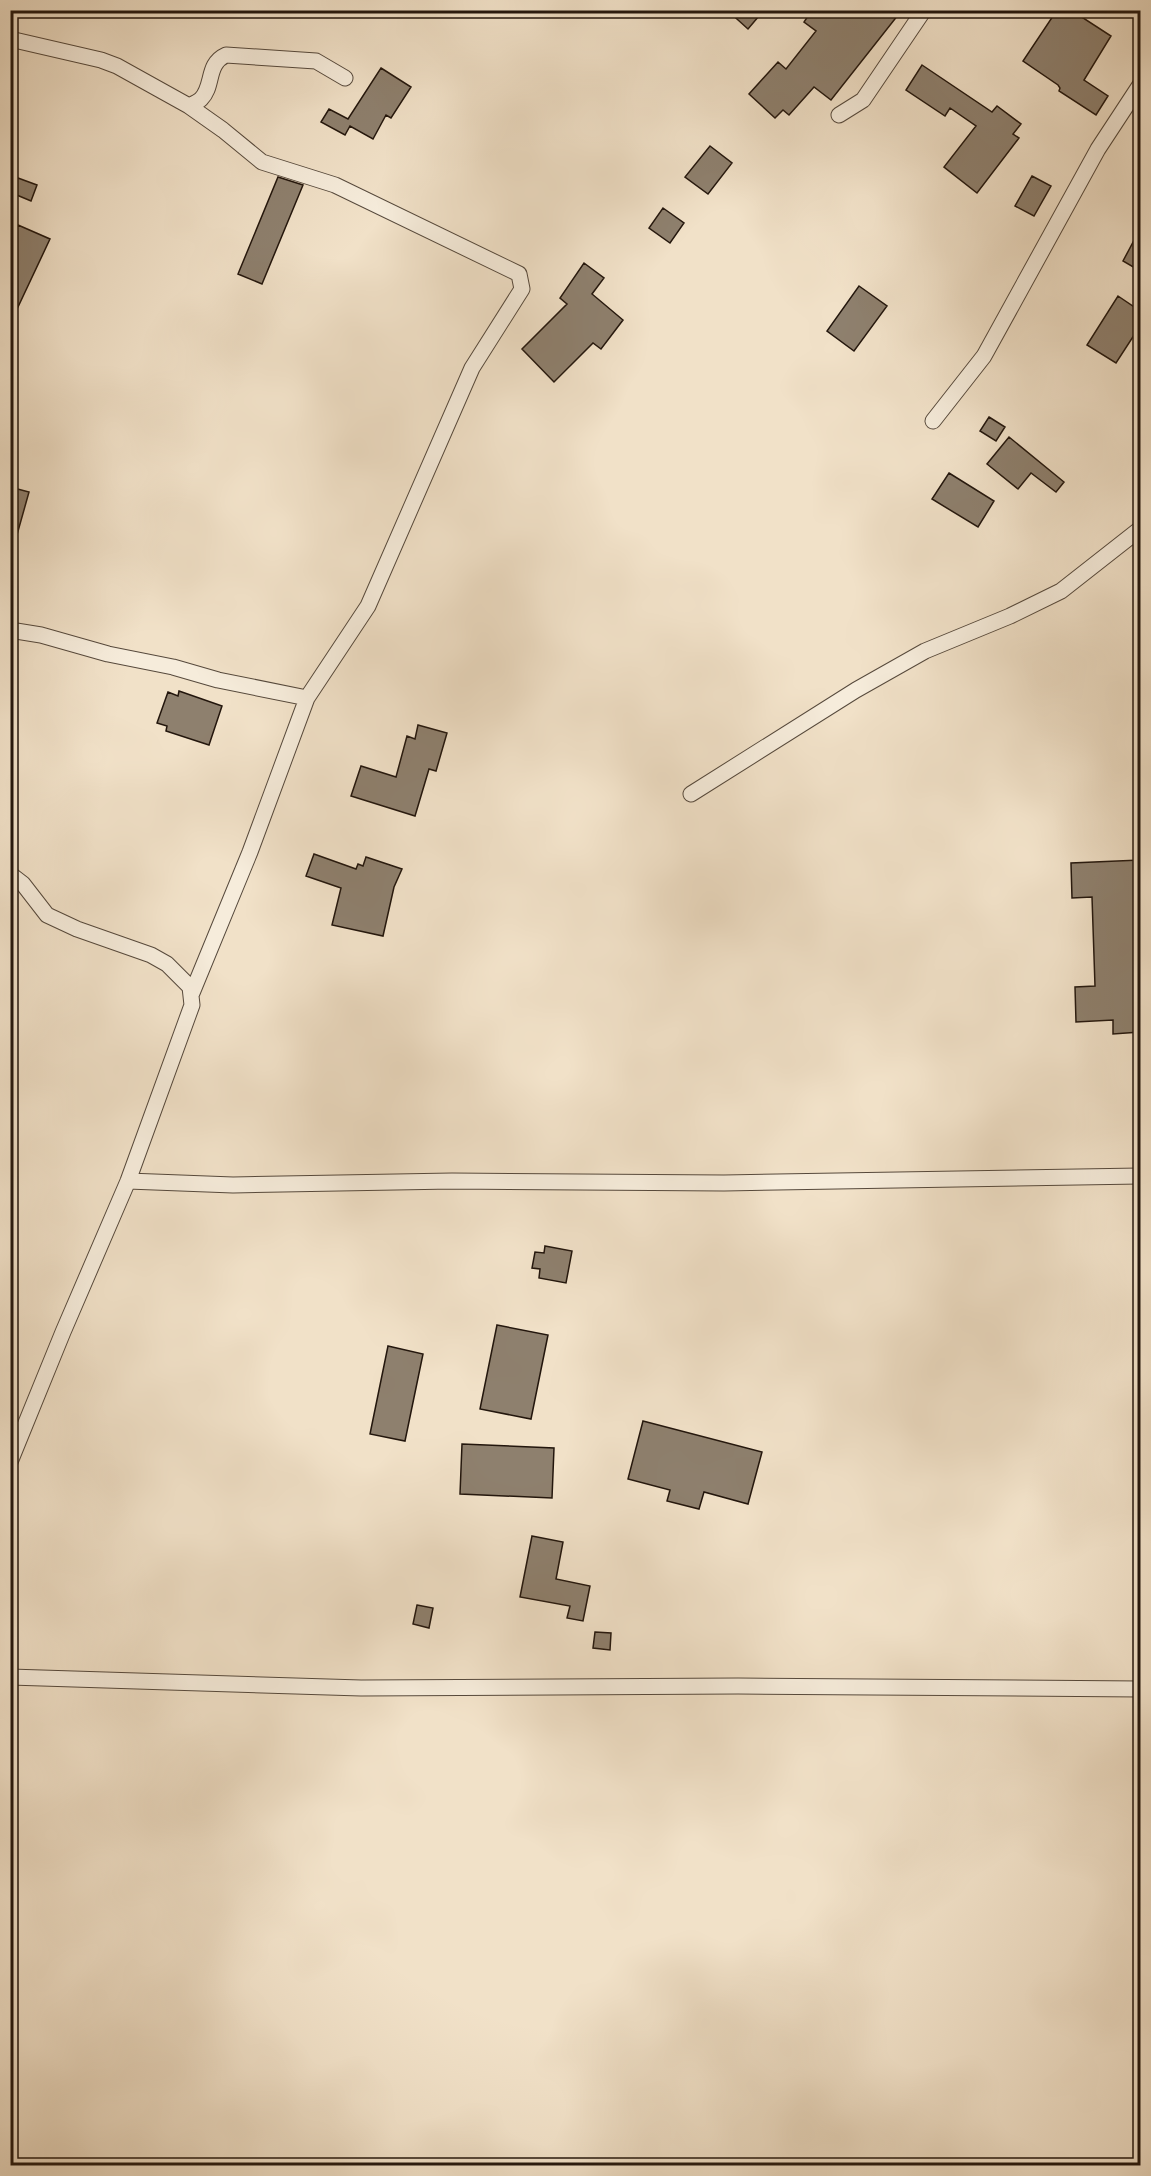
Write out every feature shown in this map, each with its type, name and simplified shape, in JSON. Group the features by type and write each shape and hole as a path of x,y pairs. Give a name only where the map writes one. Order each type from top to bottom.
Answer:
{"street":[{"path":"839,115 863,100 924,10"},
{"path":"10,39 101,60 117,66 189,106 262,162 335,185 519,274 522,289 472,368 368,606 307,698 250,852 192,993"},
{"path":"189,106 203,97 213,66 226,55 316,61 345,78"},
{"path":"933,421 984,356 1098,149 1140,85"},
{"path":"691,794 856,690 925,651 1010,616 1061,591 1140,529"},
{"path":"10,630 41,635 108,654 173,667 218,680 307,698"},
{"path":"10,874 23,884 47,915 77,929 151,955 167,964 190,987 192,993 192,1005 128,1181 10,1462"},
{"path":"128,1181 233,1185 452,1181 724,1183 1140,1176"},
{"path":"10,1677 361,1688 738,1686 1140,1689"}],"building":[{"path":"727,10 764,10 748,29"},
{"path":"812,10 902,10 831,100 814,87 789,115 783,110 775,118 749,94 778,62 786,69 816,31 804,22"},
{"path":"1057,10 1071,10 1111,36 1084,80 1108,96 1096,115 1059,91 1058,85 1023,61"},
{"path":"922,65 992,112 997,106 1021,124 1013,134 1019,138 977,193 944,167 976,126 950,108 945,116 906,90"},
{"path":"381,68 411,87 391,118 386,115 373,139 350,126 345,135 321,122 329,109 348,119"},
{"path":"710,146 732,163 708,194 685,177"},
{"path":"1032,176 1051,186 1034,216 1015,206"},
{"path":"278,177 303,185 262,284 238,274"},
{"path":"18,178 37,185 31,201 12,193"},
{"path":"663,208 684,223 670,243 649,228"},
{"path":"18,225 50,239 10,324 10,242"},
{"path":"1140,229 1140,271 1123,261"},
{"path":"584,263 604,278 592,294 623,320 601,349 593,343 554,382 522,349 567,304 560,298"},
{"path":"859,286 887,306 854,351 827,331"},
{"path":"1118,296 1140,311 1140,326 1116,363 1087,345"},
{"path":"989,417 1005,427 996,441 980,431"},
{"path":"1009,437 1064,482 1056,492 1031,473 1018,489 987,464"},
{"path":"949,473 994,501 978,527 932,499"},
{"path":"10,487 29,492 15,542 10,541"},
{"path":"179,691 222,706 209,745 166,731 167,726 157,723 168,692 178,696"},
{"path":"418,725 447,733 436,771 429,769 415,816 351,796 361,766 396,777 407,736 415,739"},
{"path":"314,854 356,869 358,864 363,866 366,857 402,869 394,887 383,936 332,925 341,888 306,876"},
{"path":"1140,860 1140,1032 1113,1034 1113,1020 1076,1022 1075,987 1095,986 1092,897 1072,898 1071,863"},
{"path":"545,1246 572,1251 566,1283 539,1278 540,1269 532,1268 535,1252 544,1253"},
{"path":"497,1325 548,1335 531,1419 480,1409"},
{"path":"388,1346 423,1354 405,1441 370,1434"},
{"path":"643,1421 762,1452 748,1504 704,1492 699,1509 667,1501 670,1490 628,1479"},
{"path":"462,1444 554,1448 552,1498 460,1494"},
{"path":"532,1536 563,1542 556,1579 590,1586 583,1621 567,1618 570,1606 520,1597"},
{"path":"417,1605 433,1608 429,1628 413,1624"},
{"path":"595,1632 611,1633 610,1650 593,1648"}]}
